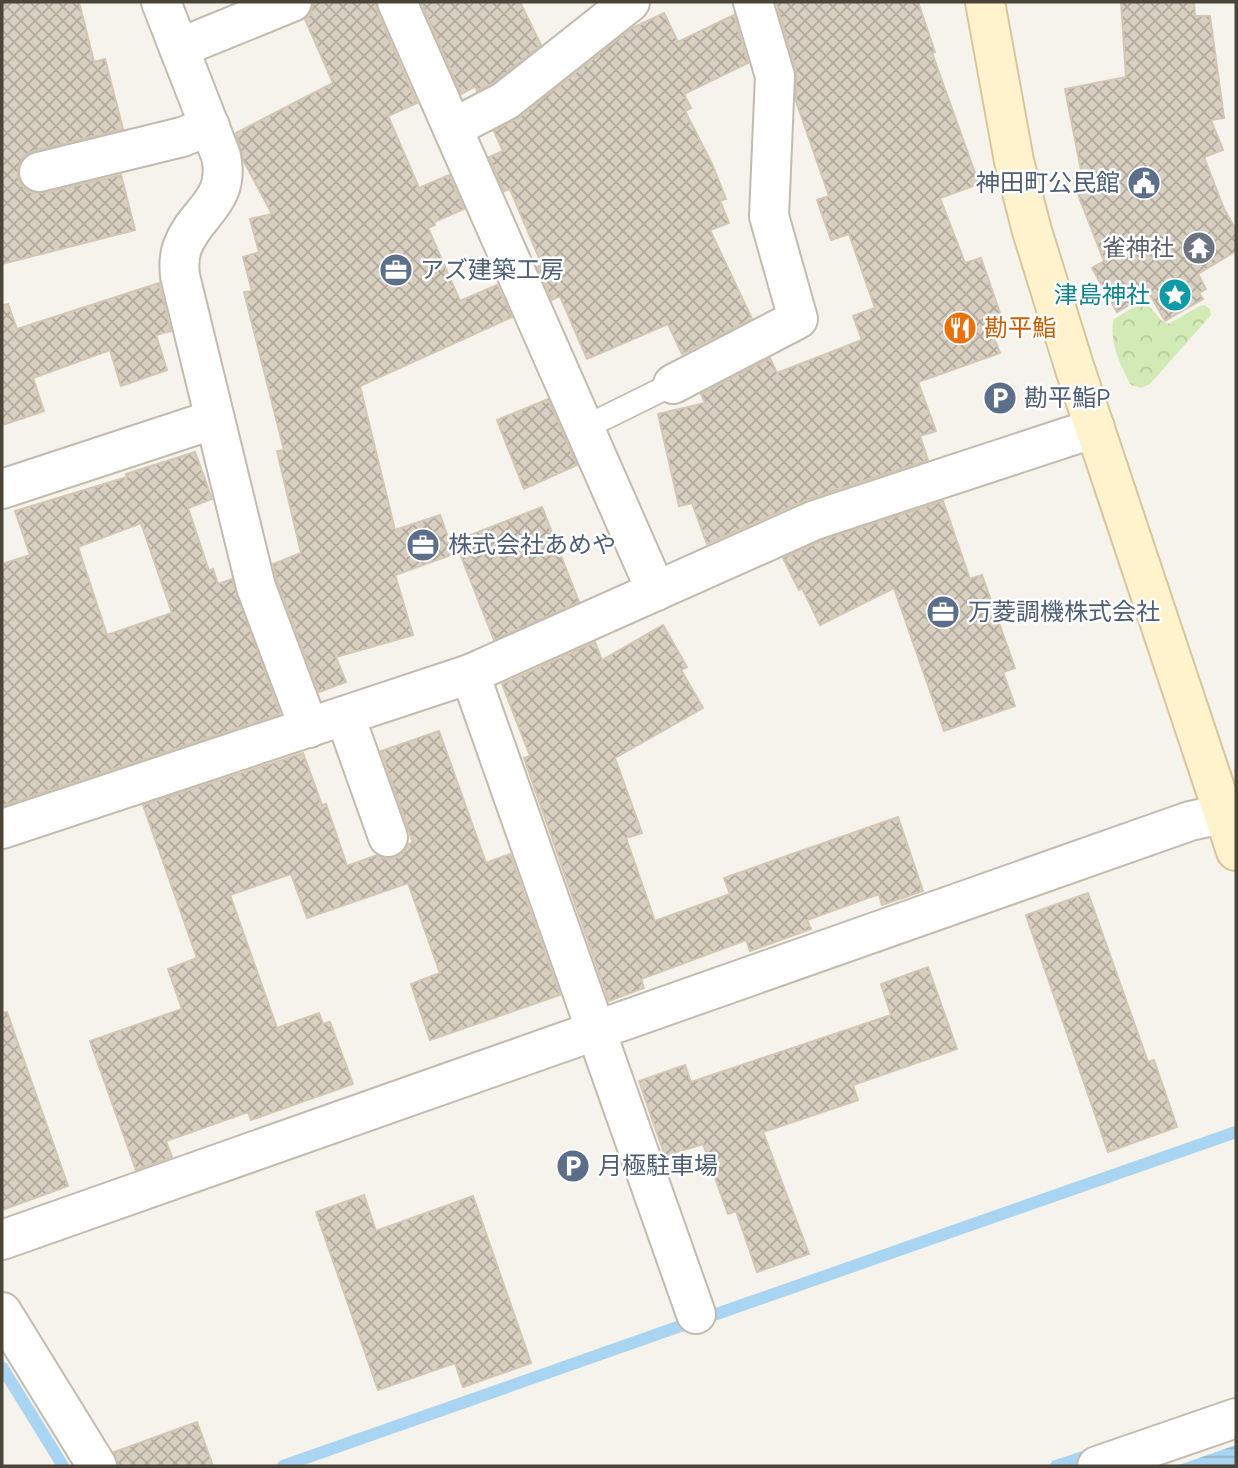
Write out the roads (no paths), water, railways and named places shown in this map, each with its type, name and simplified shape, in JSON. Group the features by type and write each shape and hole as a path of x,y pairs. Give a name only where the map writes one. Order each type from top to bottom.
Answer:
{"street":[{"path":"161,2 210,126 224,170 223,183 217,196 186,238 181,250 180,276 256,587 309,728"},
{"path":"179,48 292,2"},
{"path":"397,2 656,591"},
{"path":"453,128 505,102 630,2"},
{"path":"673,384 798,319 769,216 775,76 753,2"},
{"path":"985,2 1012,149 1029,219 1095,428 1230,813 1236,851"},
{"path":"40,172 182,137 210,126"},
{"path":"2,489 215,419"},
{"path":"2,829 470,674 815,520 1095,428"},
{"path":"470,674 696,1314"},
{"path":"345,716 388,837"},
{"path":"2,1240 1190,821 1230,813"},
{"path":"2,1312 97,1466"},
{"path":"1097,1466 1236,1418"}],"lane":[{"path":"584,428 673,384"}],"water":[{"path":"1236,1445 1236,1466 1176,1466"}],"waterway":[{"path":"708,1317 1236,1132"},
{"path":"283,1466 689,1323"},
{"path":"2,1367 63,1466"},
{"path":"1056,1466 1096,1453"}],"place":[{"name":"神田町公民館","path":"1144,183"},
{"name":"雀神社","path":"1199,248"},
{"name":"アズ建築工房","path":"396,270"},
{"name":"津島神社","path":"1175,295"},
{"name":"勘平鮨","path":"960,328"},
{"name":"勘平鮨P","path":"1000,398"},
{"name":"株式会社あめや","path":"423,545"},
{"name":"万菱調機株式会社","path":"943,612"},
{"name":"月極駐車場","path":"573,1166"}]}
